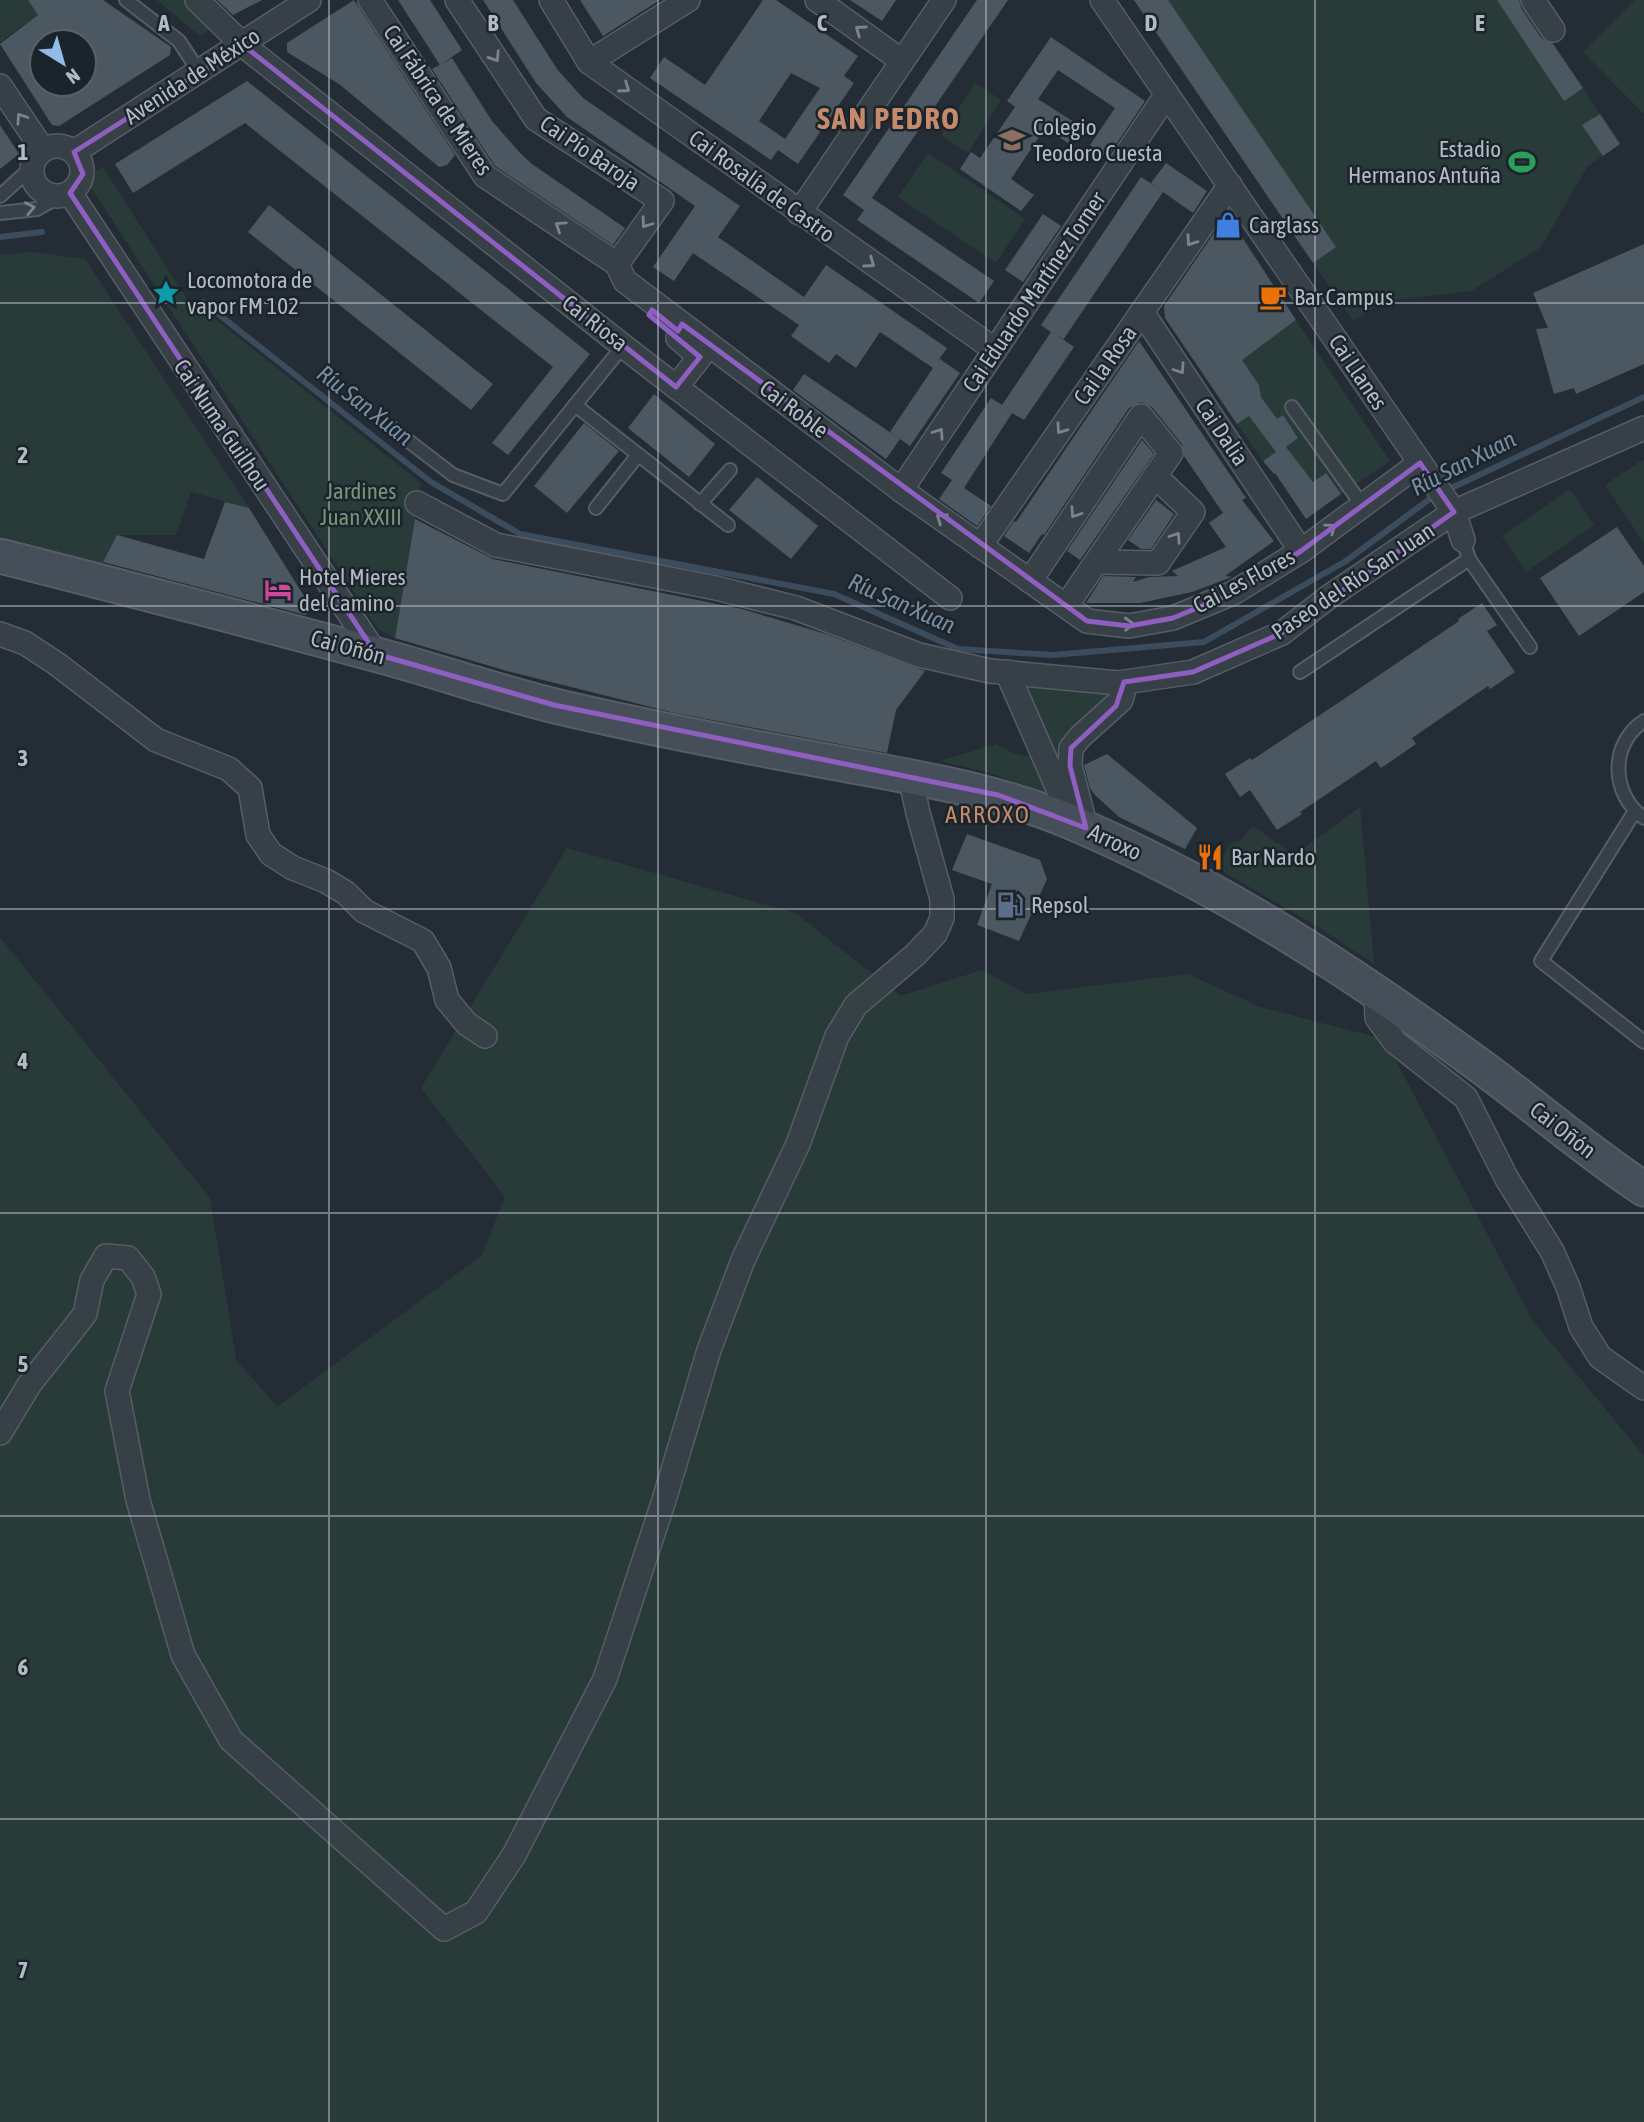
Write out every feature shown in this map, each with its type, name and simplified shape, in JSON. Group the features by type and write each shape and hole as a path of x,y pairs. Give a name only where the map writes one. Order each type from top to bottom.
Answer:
{"street":[{"name":"Cai Riosa","path":"197,0 243,45 623,346 950,598"},
{"name":"Avenida de México","path":"74,152 309,0"},
{"name":"Cai Fábrica de Mieres","path":"370,0 485,176 617,264"},
{"name":"Cai Pío Baroja","path":"457,0 536,119 662,201 617,264"},
{"name":"Cai Rosalía de Castro","path":"551,0 589,62 995,350"},
{"path":"589,62 688,0"},
{"path":"817,0 902,61"},
{"path":"799,213 944,0"},
{"name":"Cai Llanes","path":"1102,0 1454,512 1466,549"},
{"path":"1533,0 1553,30"},
{"path":"0,86 37,159"},
{"name":"Cai Eduardo Martínez Torner","path":"901,489 1167,94"},
{"path":"59,145 74,152 79,158 83,174 80,181 64,195 41,191 32,177 37,159 59,145"},
{"name":"Cai la Rosa","path":"980,546 1230,185"},
{"name":"Cai Numa Guilhou","path":"64,195 376,654"},
{"name":"Cai Roble","path":"617,264 625,281 980,546"},
{"path":"676,387 700,356 649,315 652,310 678,331 682,324"},
{"name":"Cai Dalia","path":"1142,312 1301,551"},
{"path":"1027,578 1141,416 1171,453 1066,606"},
{"name":"Paseo del Río San Juan","path":"417,503 496,545 716,588 796,608 919,655 990,671 1118,682 1193,672 1282,633 1330,596 1454,512 1644,428"},
{"name":"Cai Les Flores","path":"980,546 1087,621 1129,626 1173,618 1233,593 1301,551 1420,463"},
{"path":"1097,562 1158,563 1193,512 1155,476"},
{"name":"Cai Oñón","path":"0,556 376,654 554,705 697,736"},
{"path":"0,634 25,643 57,664 156,740 229,769 250,788 258,835 271,854 293,868 326,881 346,893 364,912 423,941 439,968 447,1000 467,1024 485,1036"},
{"path":"1007,672 1063,800 1078,825"},
{"path":"1078,825 1070,766 1071,748 1121,699 1118,682"},
{"name":"Arroxo","path":"697,736 998,795 1078,825 1239,904 1376,990 1484,1068"},
{"path":"0,1433 29,1385 85,1314 92,1280 106,1256 128,1258 143,1277 149,1294 117,1391 138,1500 183,1655 231,1740 434,1921 444,1929 476,1912 514,1854 605,1679 664,1500 709,1350 743,1260 798,1144 837,1036 856,1004 915,956 935,934 942,918 942,899 910,776"},
{"path":"1376,990 1377,1018 1395,1042 1466,1098 1507,1179 1552,1251 1581,1326 1600,1357 1644,1388"},
{"name":"Cai Oñón","path":"1484,1068 1608,1166 1644,1189"}],"lane":[{"path":"125,0 179,41 200,73"},
{"path":"0,196 37,159"},
{"path":"0,213 37,209 64,195"},
{"path":"389,426 453,475 503,494 623,346"},
{"path":"575,405 728,525"},
{"path":"1292,407 1362,505"},
{"path":"596,508 638,455"},
{"path":"701,504 730,470"},
{"path":"1300,672 1466,549 1530,647"},
{"path":"1644,721 1627,738 1620,755 1618,776 1624,797 1639,814 1567,915 1541,961 1644,1042"}],"highlighted area":[{"path":"243,45 676,387 700,357 649,315 652,310 678,331 682,324 1087,621 1129,626 1173,618 1233,593 1301,551 1420,463 1454,512 1282,633 1193,672 1124,682 1116,706 1071,748 1070,766 1086,828 998,795 554,705 376,654 81,212 70,193 83,174 74,152"}],"green space":[{"path":"0,0 28,0 37,13 59,0 0,42"},
{"path":"157,0 187,0 213,27 200,36"},
{"path":"1134,0 1524,0 1620,144 1587,167 1541,247 1471,291 1383,301 1353,321"},
{"path":"1635,0 1644,0 1644,114 1583,52"},
{"path":"975,83 1001,100 968,153 941,135"},
{"path":"928,153 1025,219 996,263 898,197"},
{"name":"Jardines Juan XXIII","path":"103,167 188,301 200,307 421,483 395,638 378,629 90,186 92,173"},
{"path":"31,252 85,259 249,508 191,492 176,535 117,535 102,564 0,536 0,255"},
{"path":"1218,288 1259,348 1296,320 1390,461 1341,494 1326,473 1313,482 1302,469 1281,482 1275,473 1294,461 1268,457 1263,461 1237,424 1266,404 1261,397 1259,385 1249,370 1244,369","holes":["1282,416 1298,438 1277,453 1261,431"]},
{"path":"1644,459 1644,543 1605,485"},
{"path":"1570,489 1594,525 1526,572 1502,536"},
{"path":"1021,683 1117,694 1063,748 1056,762"},
{"path":"996,744 1020,755 1036,754 1054,796 990,773 940,761"},
{"path":"1360,807 1374,964 1323,930 1217,868 1229,845 1240,841 1253,826 1294,855"},
{"path":"567,848 795,913 901,996 982,970 1026,994 1188,974 1260,1007 1376,1037 1393,1055 1533,1321 1644,1456 1644,2122 0,2122 0,937 210,1198 236,1359 277,1407 482,1255 505,1197 421,1088"}],"building":[{"path":"28,0 103,0 171,47 170,55 59,126 52,125 35,98 98,98 98,28 28,28 28,88 0,44 38,15"},
{"path":"217,0 262,0 233,15"},
{"path":"354,0 455,155 447,165 439,167 339,84 287,52 287,43"},
{"path":"398,0 430,0 462,50 440,65"},
{"path":"483,0 513,0 557,69 583,98 740,206 718,237 804,297 826,265 947,348 938,361 940,359 960,373 910,446 890,432 933,368 880,332 856,368 836,354 829,363 791,336 799,325 693,253 674,281 653,267 695,206 567,117 536,83"},
{"path":"580,0 660,0 603,36"},
{"path":"763,0 776,0 858,56 844,76 854,83 798,164 778,150 771,160 650,78 664,57 705,85","holes":["791,73 820,88 785,139 759,121"]},
{"path":"850,0 896,0 882,21"},
{"path":"977,0 1008,0 872,198 994,281 979,303 857,220 864,210 843,195"},
{"path":"1134,0 1168,0 1336,247 1313,263"},
{"path":"1497,0 1519,0 1521,8 1541,38 1553,44 1583,88 1564,101"},
{"path":"1051,37 1145,101 1107,158 1090,145 1115,108 1058,70 1038,99 1080,126 1068,143 1045,128 1011,179 1034,195 1021,211 960,169 971,152 980,158 1015,107 1007,101"},
{"path":"452,58 492,121 520,153 625,228 613,245 495,166 432,69"},
{"path":"247,81 590,354 508,455 492,443 553,367 245,123 133,193 115,164"},
{"path":"1600,114 1620,144 1603,156 1582,125"},
{"path":"0,125 19,154 0,169"},
{"path":"1166,163 1207,191 1193,213 1163,192 1063,340 1074,347 1024,420 1012,413 964,488 991,506 977,526 939,499 952,480 941,473 991,398 1002,405 1051,332 1041,325 1141,177 1161,190 1151,183"},
{"path":"269,205 493,384 471,410 248,232"},
{"path":"1043,214 1061,226 1023,282 1005,270"},
{"path":"1227,214 1296,320 1242,360 1259,385 1261,397 1277,419 1283,415 1298,438 1286,447 1313,482 1326,473 1341,494 1306,519 1275,473 1263,461 1276,452 1249,416 1237,424 1165,318 1164,306"},
{"path":"1644,244 1644,364 1576,394 1574,388 1554,394 1536,329 1548,328 1533,293"},
{"path":"1139,341 1246,498 1242,500 1274,541 1225,576 1232,577 1192,592 1140,603 1086,603 1103,576 1136,577 1133,582 1149,577 1178,576 1172,571 1226,547 1209,523 1223,513 1184,456 1182,444 1152,407 1141,402 1129,408 1044,535 1042,534 1029,553 1004,536"},
{"path":"804,374 900,439 886,459 793,390"},
{"path":"654,394 715,444 689,477 628,428"},
{"path":"584,423 619,451 567,513 534,486"},
{"path":"1142,440 1154,454 1080,560 1067,551"},
{"path":"757,477 818,526 791,559 729,510"},
{"path":"1156,500 1174,514 1151,549 1141,549 1128,540"},
{"path":"225,502 249,508 309,604 308,613 305,615 103,562 117,535 204,559"},
{"path":"415,519 493,559 742,609 826,634 925,671 896,710 887,753 675,713 507,671 395,638"},
{"path":"1617,527 1644,566 1644,592 1579,636 1540,578"},
{"path":"1482,603 1497,625 1487,631 1515,672 1490,689 1488,686 1412,738 1416,744 1381,768 1376,761 1277,830 1250,790 1240,797 1225,774 1250,758 1252,760 1338,703"},
{"path":"1107,754 1197,828 1185,849 1119,817 1095,795 1090,788 1084,765"},
{"name":"Repsol","path":"967,834 1040,860 1047,879 1019,941 977,925 992,884 952,870"}],"waterway":[{"name":"Ríu San Xuan","path":"0,237 42,232"},
{"name":"Ríu San Xuan","path":"203,302 431,482 520,534 834,594 958,649 1053,655 1204,642 1346,561 1435,495"},
{"name":"Ríu San Xuan","path":"1445,491 1644,397"}],"place":[{"name":"Colegio Teodoro Cuesta","path":"1012,140"},
{"name":"Estadio Hermanos Antuña","path":"1522,162"},
{"name":"Carglass","path":"1228,225"},
{"name":"Locomotora de vapor FM 102","path":"166,293"},
{"name":"Bar Campus","path":"1273,297"},
{"name":"Hotel Mieres del Camino","path":"278,590"},
{"name":"Bar Nardo","path":"1210,857"},
{"name":"Repsol","path":"1010,905"}],"district":[{"name":"SAN PEDRO","path":"889,118"},
{"name":"ARROXO","path":"988,814"}]}
